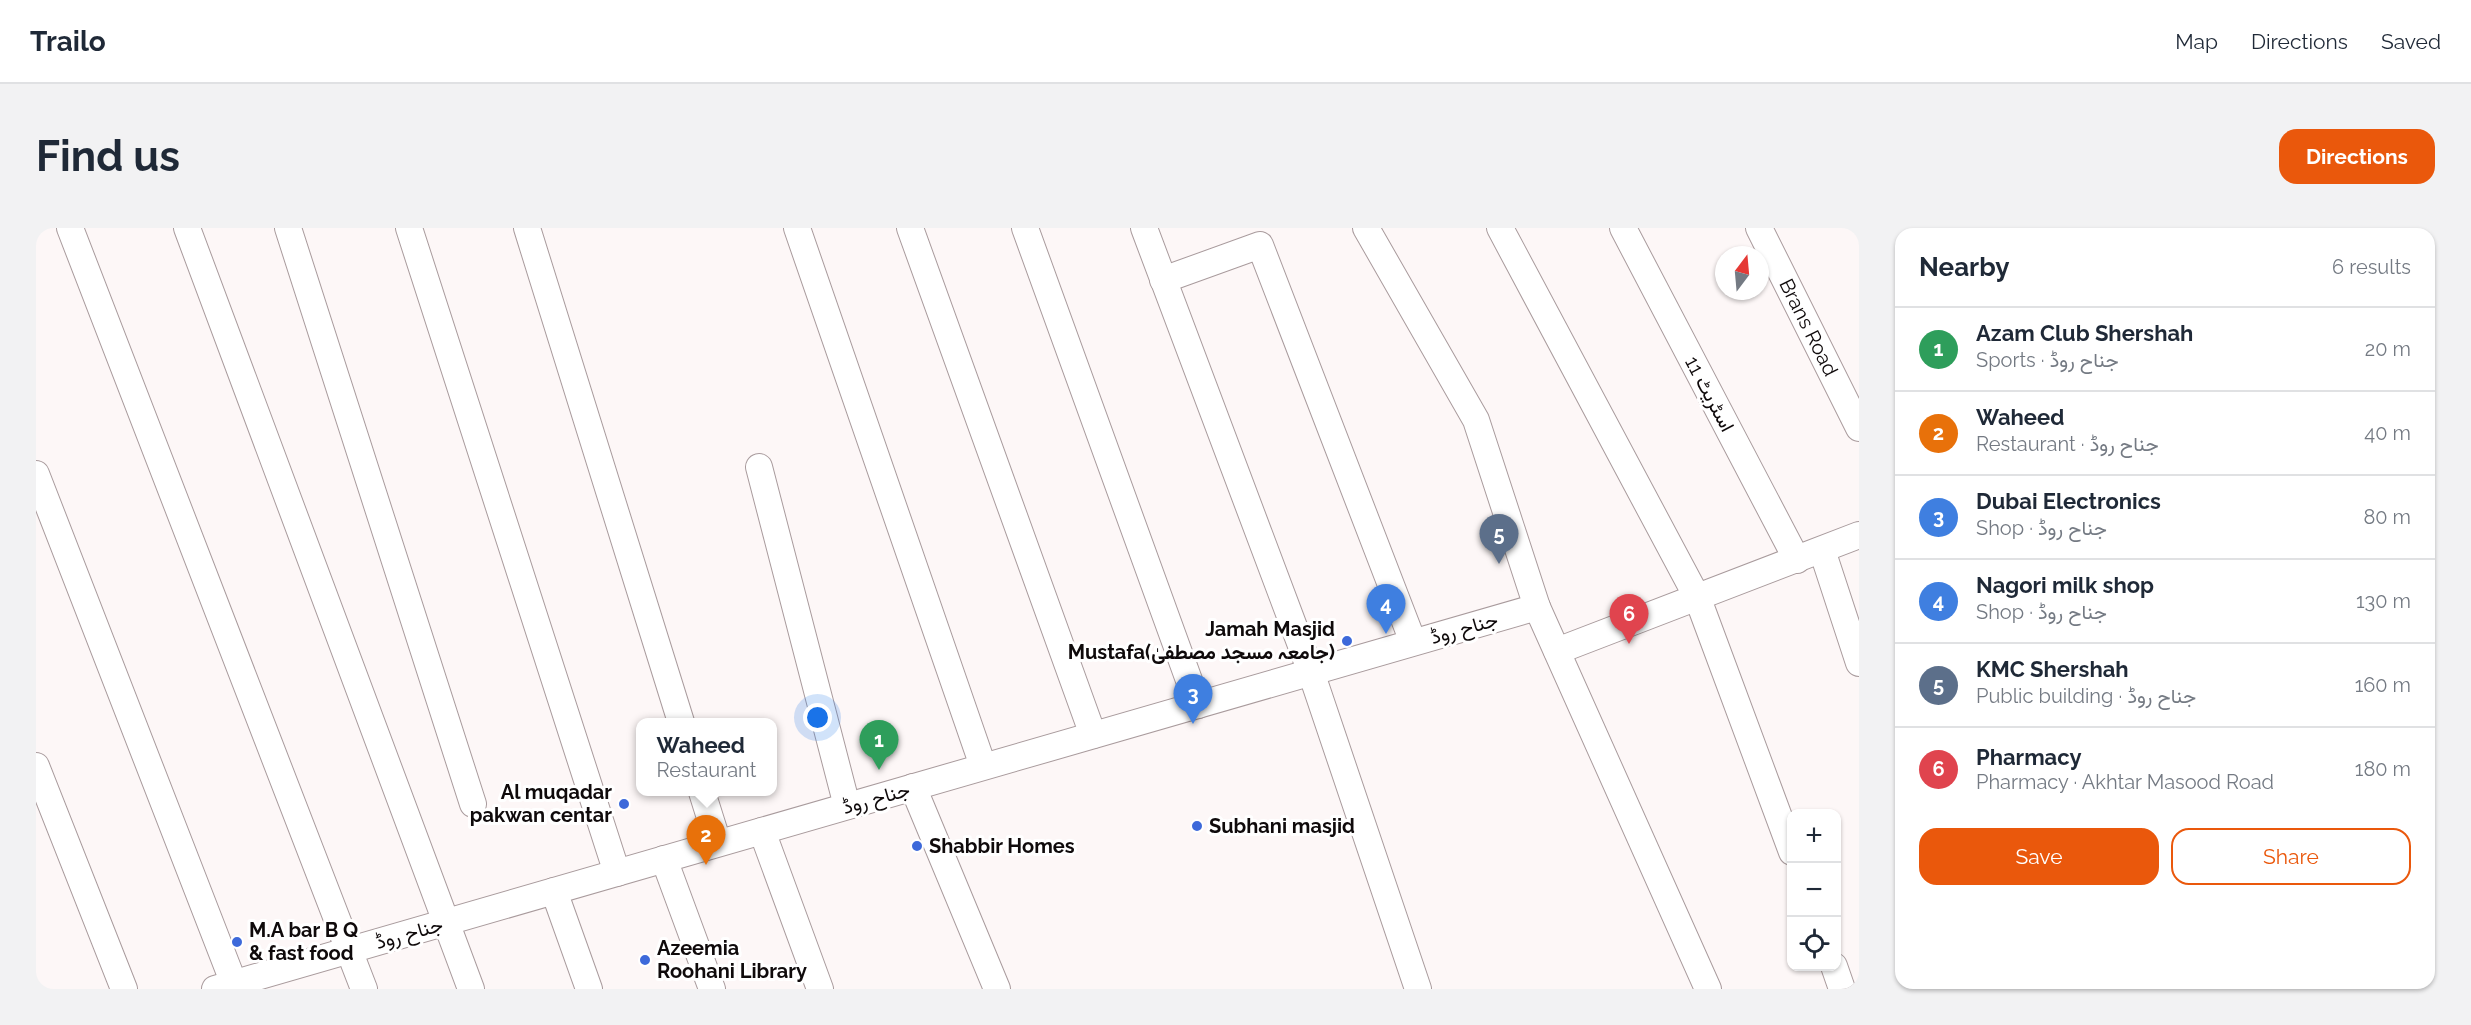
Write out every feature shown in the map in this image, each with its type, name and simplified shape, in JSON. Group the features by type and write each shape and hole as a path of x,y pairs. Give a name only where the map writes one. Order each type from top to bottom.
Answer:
{"street":[{"path":"70,228 364,989"},
{"path":"187,228 471,989"},
{"path":"288,228 472,804"},
{"path":"409,228 617,873"},
{"path":"527,228 679,718"},
{"path":"797,228 983,766"},
{"path":"910,228 1093,735"},
{"path":"1025,228 1198,705"},
{"path":"1144,228 1311,672 1418,989"},
{"path":"1366,228 1476,420 1537,607 1708,989"},
{"path":"1500,228 1698,598 1787,841"},
{"name":"اسٹریٹ 11","path":"1623,228 1797,560"},
{"name":"Brans Road","path":"1759,228 1859,428"},
{"path":"1163,280 1260,245 1413,642"},
{"path":"759,467 847,806"},
{"path":"36,474 228,987"},
{"path":"1557,651 1859,535"},
{"path":"1822,550 1859,663"},
{"name":"جناح روڈ","path":"228,987 1537,607"},
{"path":"36,766 124,989"},
{"path":"913,787 997,989"},
{"path":"703,796 718,843"},
{"path":"762,831 820,989"},
{"path":"663,859 712,989"},
{"path":"554,891 590,989"},
{"path":"1836,971 1842,989"}],"place":[{"name":"KMC Shershah","path":"1499,564"},
{"name":"Nagori milk shop","path":"1386,634"},
{"name":"Jamah Masjid Mustafa(جامعہ مسجد مصطفیٰ)","path":"1347,641"},
{"name":"Pharmacy","path":"1629,644"},
{"name":"Dubai Electronics","path":"1193,724"},
{"name":"Azam Club Shershah","path":"879,770"},
{"name":"Al muqadar pakwan centar","path":"624,804"},
{"name":"Subhani masjid","path":"1197,826"},
{"name":"Shabbir Homes","path":"917,846"},
{"name":"Waheed","path":"706,865"},
{"name":"M.A bar B Q & fast food","path":"237,942"},
{"name":"Azeemia Roohani Library","path":"645,960"}]}
